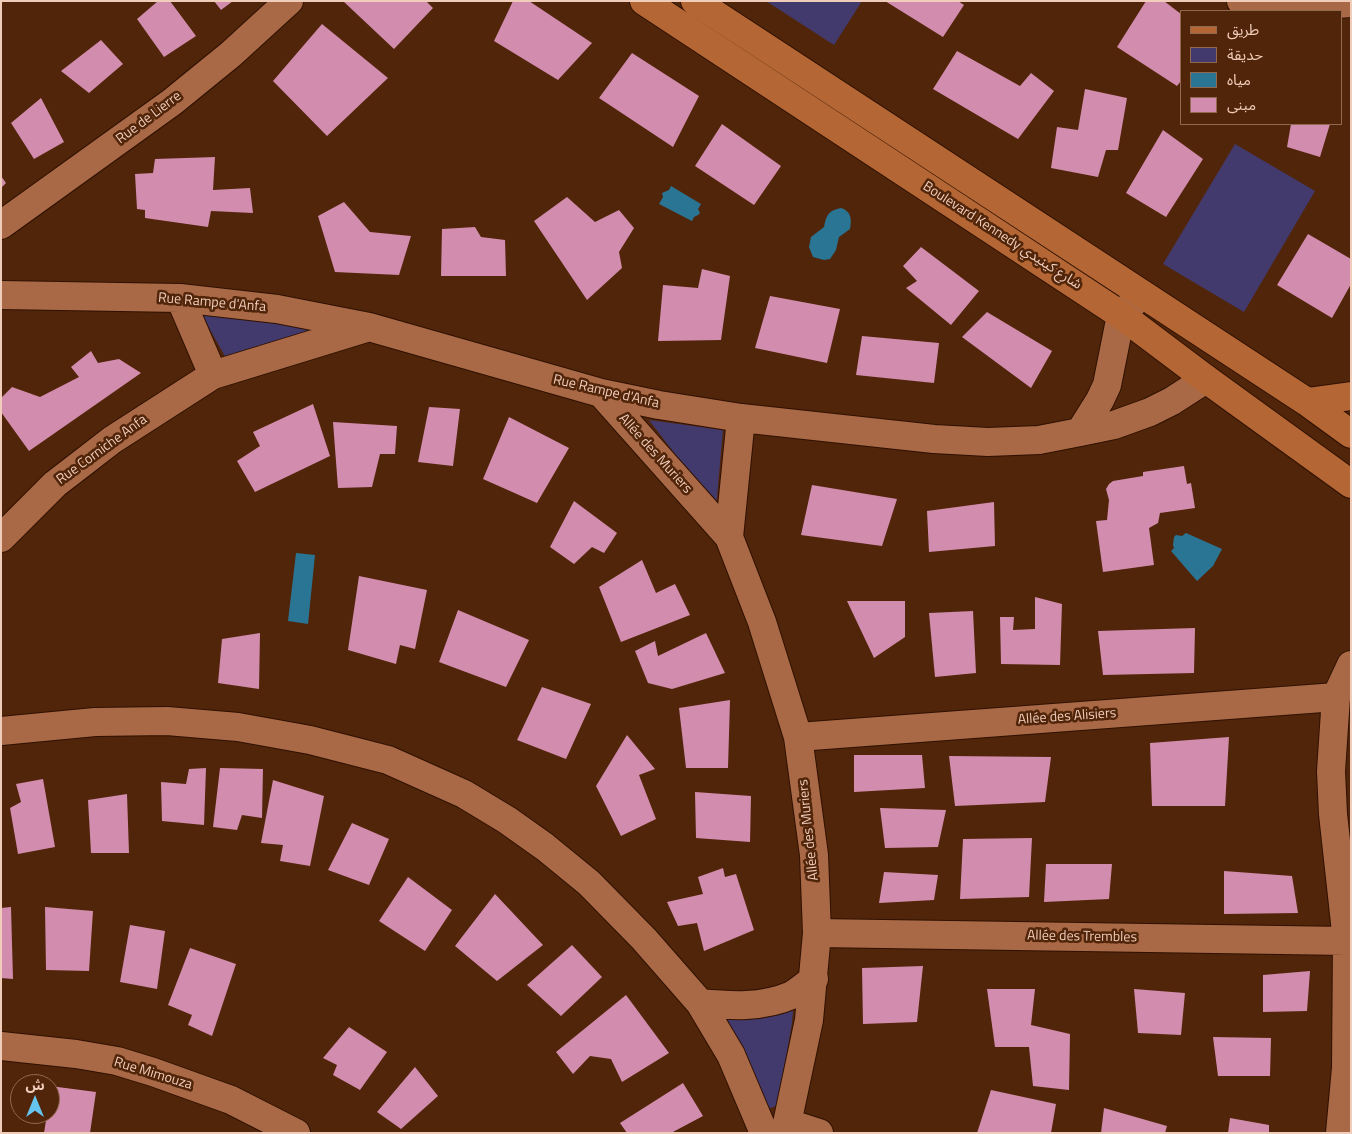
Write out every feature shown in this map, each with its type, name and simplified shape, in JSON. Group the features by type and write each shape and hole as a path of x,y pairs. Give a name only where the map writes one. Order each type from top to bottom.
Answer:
{"main road":[{"name":"Boulevard Kennedy شارع كينيدي","path":"644,1 1121,315 1351,484"},
{"name":"Boulevard Kennedy شارع كينيدي","path":"695,1 1307,402 1351,434"},
{"path":"1307,402 1351,396"}],"street":[{"name":"Rue de Lierre","path":"1,224 172,102 231,54 289,1"},
{"path":"1241,1 1254,7 1270,8 1351,3"},
{"name":"Rue Rampe d'Anfa","path":"1,295 180,298 276,309 369,328 601,393 697,412 934,439 988,442 1039,440 1114,425 1150,412 1172,401 1206,379"},
{"path":"1080,432 1100,400 1107,384 1121,315 1142,295"},
{"path":"180,298 213,375"},
{"name":"Rue Corniche Anfa","path":"1,538 55,484 112,440 213,375 369,328"},
{"name":"Allée des Muriers","path":"601,393 729,537 762,622 798,737 814,855 817,933 810,1020 779,1130"},
{"name":"Allée des Muriers","path":"729,537 741,418"},
{"path":"1340,1133 1346,1068 1347,941 1333,814 1331,771 1336,697 1351,665"},
{"name":"Allée des Alisiers","path":"798,737 1336,697"},
{"path":"1,731 95,722 167,720 238,727 310,740 388,760 464,794 507,820 589,882 644,939 700,1003 731,1054 752,1101 779,1130 819,1133"},
{"name":"Allée des Trembles","path":"817,933 1347,941"},
{"path":"700,1003 737,1007 766,1003 792,995 814,980"},
{"name":"Rue Mimouza","path":"1,1046 76,1054 116,1061 231,1100 296,1133"}],"green space":[{"path":"766,1 862,1 834,45"},
{"path":"1235,144 1315,191 1244,312 1163,264"},
{"path":"200,312 330,329 226,358"},
{"path":"649,420 723,430 716,508"},
{"path":"789,1007 793,1011 792,1023 779,1099 776,1106 768,1109 723,1017"}],"water":[{"path":"671,186 701,204 698,209 700,213 692,221 659,204 663,197 662,193 669,190"},
{"path":"841,208 847,211 850,216 850,229 839,237 836,250 830,259 824,260 813,257 809,247 811,237 824,227 829,214"},
{"path":"1186,533 1222,549 1213,566 1197,581 1171,551 1174,548 1174,537 1176,535 1182,536"},
{"path":"296,553 315,555 308,624 288,621"}],"building":[{"path":"158,1 170,1 196,36 164,57 137,19"},
{"path":"214,1 233,1 221,10"},
{"path":"343,1 426,1 433,8 394,49"},
{"path":"513,1 529,1 592,43 558,80 494,41"},
{"path":"885,1 958,1 964,5 943,37"},
{"path":"1146,1 1164,1 1180,13 1180,82 1177,86 1117,47"},
{"path":"322,24 388,78 327,136 273,81"},
{"path":"101,40 123,64 89,93 61,71"},
{"path":"957,51 1020,86 1031,73 1054,91 1018,139 933,89"},
{"path":"632,53 699,96 673,147 599,98"},
{"path":"1085,89 1127,98 1118,150 1106,150 1098,177 1051,168 1057,127 1078,130"},
{"path":"41,98 64,142 34,159 11,123"},
{"path":"722,124 781,166 754,205 695,166"},
{"path":"1291,125 1330,125 1320,157 1287,147"},
{"path":"1163,130 1203,159 1166,217 1126,193"},
{"path":"215,157 213,190 250,188 253,213 211,211 208,227 145,218 145,210 137,209 135,174 153,173 155,159"},
{"path":"1,176 6,183 1,188"},
{"path":"567,197 595,222 619,210 634,228 619,252 622,268 587,300 534,221"},
{"path":"344,202 370,232 411,236 399,275 335,272 318,216"},
{"path":"475,227 481,237 505,240 506,276 441,276 442,229"},
{"path":"1308,234 1351,259 1351,284 1332,318 1277,285"},
{"path":"921,247 979,291 951,325 906,288 917,281 903,266"},
{"path":"702,269 730,276 721,340 658,341 663,285 698,288"},
{"path":"770,296 840,309 827,363 755,348"},
{"path":"987,312 1052,351 1031,388 962,337"},
{"path":"862,336 939,343 934,383 856,375"},
{"path":"91,351 98,363 119,359 141,373 29,451 1,412 1,398 12,387 40,397 79,377 71,367"},
{"path":"313,404 330,456 255,492 237,461 260,446 253,432"},
{"path":"429,407 460,409 453,466 418,462"},
{"path":"509,417 569,448 537,503 483,479"},
{"path":"333,422 397,426 395,454 380,454 372,487 338,488"},
{"path":"1184,466 1187,484 1191,483 1195,508 1160,513 1158,523 1149,528 1154,565 1103,572 1096,521 1107,520 1109,500 1106,489 1109,484 1113,481 1143,476 1143,472"},
{"path":"812,485 897,499 882,546 801,535"},
{"path":"574,501 617,533 604,553 592,547 574,564 550,547"},
{"path":"994,502 995,546 929,552 927,511"},
{"path":"642,560 656,593 675,584 690,615 621,642 599,587"},
{"path":"359,576 427,590 415,649 400,645 396,664 348,650"},
{"path":"1035,597 1062,604 1060,665 1001,664 1000,617 1014,617 1013,630 1035,629"},
{"path":"847,601 905,601 905,637 874,658"},
{"path":"458,610 529,640 506,687 439,662"},
{"path":"973,611 976,673 935,677 929,613"},
{"path":"1195,628 1194,673 1103,675 1098,631"},
{"path":"260,633 259,689 218,683 222,639"},
{"path":"706,633 725,673 672,689 648,683 635,651 655,641 658,656"},
{"path":"542,687 591,704 566,759 517,740"},
{"path":"730,700 728,768 686,768 679,708"},
{"path":"627,735 655,769 639,775 656,819 621,836 596,786"},
{"path":"1229,737 1225,806 1152,806 1150,743"},
{"path":"854,755 922,755 925,788 854,792"},
{"path":"949,756 1051,757 1045,802 955,806"},
{"path":"206,768 204,825 162,821 161,782 186,784 189,769"},
{"path":"220,768 263,769 262,818 242,815 237,830 213,827"},
{"path":"43,779 55,847 18,854 10,808 21,802 16,784"},
{"path":"273,780 324,796 310,866 280,861 283,845 261,843"},
{"path":"695,792 751,796 750,842 696,838"},
{"path":"127,794 129,853 91,853 88,800"},
{"path":"880,808 946,810 938,847 885,848"},
{"path":"352,823 389,839 369,885 328,870"},
{"path":"1032,838 1029,897 960,899 963,839"},
{"path":"1046,864 1112,864 1109,899 1044,902"},
{"path":"723,868 725,877 736,874 754,930 704,951 697,923 678,926 667,902 703,894 698,877"},
{"path":"1224,871 1292,876 1298,913 1224,914"},
{"path":"884,872 938,875 934,900 879,903"},
{"path":"408,877 452,910 425,951 379,921"},
{"path":"495,894 543,945 497,981 455,946"},
{"path":"11,907 13,979 1,978 1,908"},
{"path":"45,907 93,911 89,971 46,970"},
{"path":"130,925 165,931 157,989 120,982"},
{"path":"572,945 602,977 561,1016 527,985"},
{"path":"190,948 236,964 212,1036 188,1025 192,1015 168,1005"},
{"path":"923,966 917,1022 863,1024 862,968"},
{"path":"1310,971 1307,1011 1263,1012 1263,975"},
{"path":"987,989 1035,989 1031,1025 1070,1034 1069,1090 1033,1086 1029,1047 995,1047"},
{"path":"1134,989 1185,993 1181,1035 1138,1033"},
{"path":"626,995 669,1053 622,1082 611,1059 590,1056 573,1074 556,1052"},
{"path":"349,1027 387,1052 360,1090 333,1075 337,1065 323,1058"},
{"path":"1213,1037 1271,1038 1270,1076 1218,1076"},
{"path":"415,1067 438,1096 401,1129 377,1112"},
{"path":"683,1083 703,1116 671,1133 627,1133 620,1123"},
{"path":"60,1087 96,1092 90,1133 44,1133 45,1124 60,1124"},
{"path":"991,1090 1056,1104 1051,1133 977,1133"},
{"path":"1104,1108 1167,1126 1165,1133 1101,1133"},
{"path":"1230,1118 1269,1125 1269,1133 1228,1133"}]}
